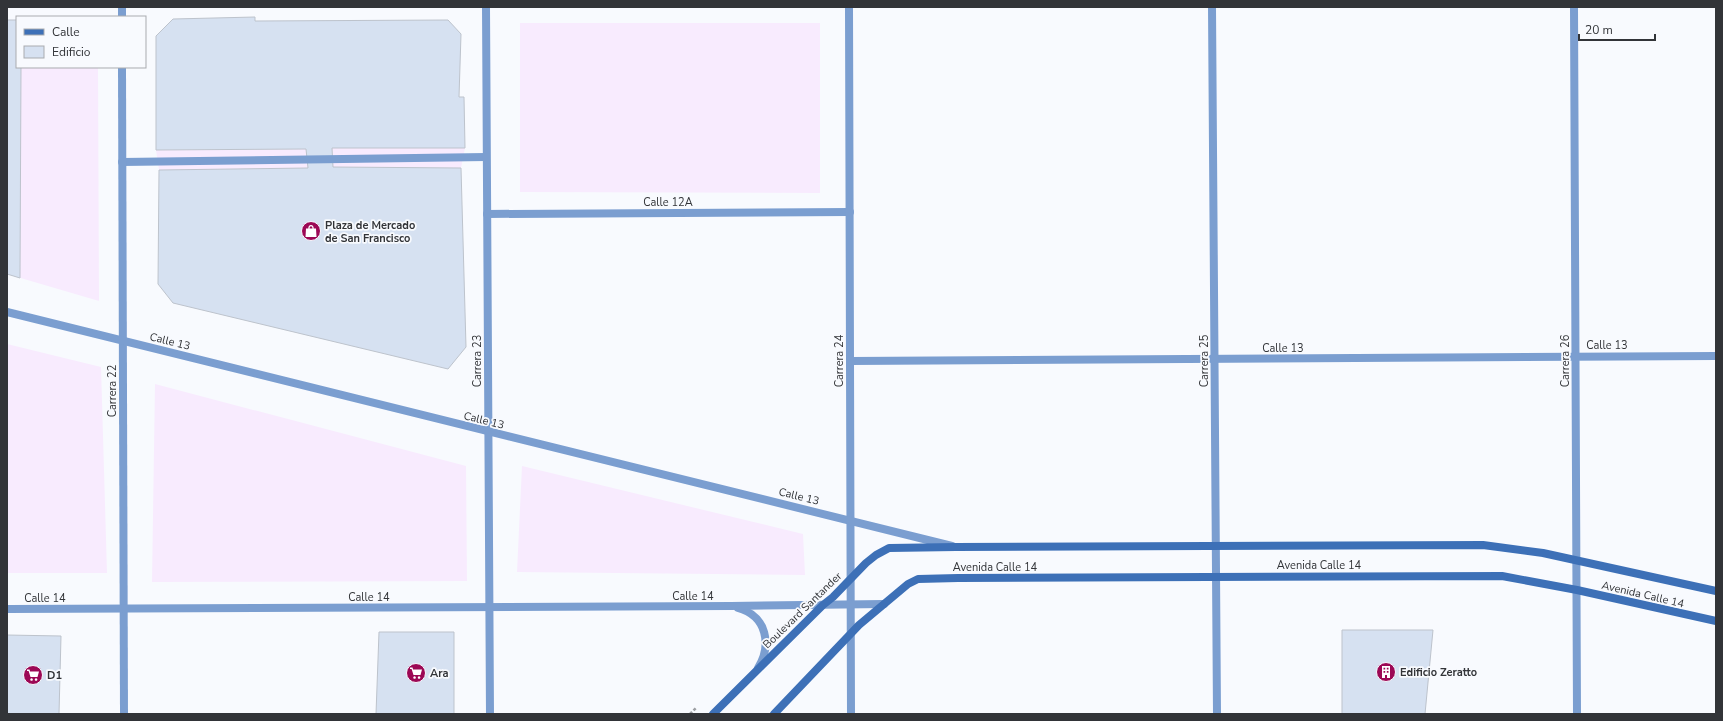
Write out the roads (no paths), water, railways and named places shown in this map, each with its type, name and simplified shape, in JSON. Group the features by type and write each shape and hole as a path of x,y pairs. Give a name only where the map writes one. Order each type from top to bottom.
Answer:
{"main road":[{"name":"Avenida Calle 14","path":"919,548 1482,545 1526,550 1577,560 1716,591"},
{"name":"Boulevard Santander","path":"712,714 866,563 876,555 889,548 919,548"},
{"name":"Avenida Calle 14","path":"884,604 902,588 918,579 1502,576 1577,590 1716,621"},
{"path":"774,714 851,633 884,604"}],"street":[{"name":"Carrera 23","path":"486,7 490,714"},
{"name":"Carrera 24","path":"849,7 851,714"},
{"name":"Carrera 25","path":"1212,7 1217,714"},
{"name":"Carrera 26","path":"1574,7 1577,714"},
{"name":"Carrera 22","path":"122,68 124,714"},
{"path":"122,162 486,157"},
{"name":"Calle 12A","path":"487,214 850,212"},
{"name":"Calle 13","path":"7,312 956,547"},
{"name":"Calle 13","path":"850,362 1716,356"},
{"name":"Calle 14","path":"7,609 884,604"},
{"name":"Calle 14","path":"732,606 744,610 754,617 762,627 766,639 766,650 757,669"}],"place":[{"name":"Plaza de Mercado de San Francisco","path":"311,231"},
{"name":"Edificio Zeratto","path":"1386,672"},
{"name":"Ara","path":"416,673"},
{"name":"D1","path":"33,675"}]}
